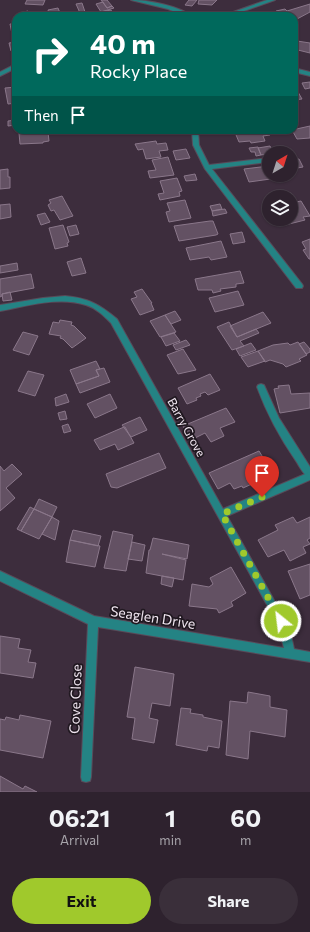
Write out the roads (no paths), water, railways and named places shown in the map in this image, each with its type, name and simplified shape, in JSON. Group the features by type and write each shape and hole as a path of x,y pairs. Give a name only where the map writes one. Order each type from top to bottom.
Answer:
{"street":[{"path":"134,0 170,8 180,12"},
{"path":"236,12 269,0"},
{"path":"0,74 12,68"},
{"path":"298,71 310,74"},
{"path":"195,134 196,145 207,167 299,286"},
{"path":"207,167 262,161"},
{"name":"Barry Grove","path":"0,308 57,299 75,300 87,302 114,321 281,621 290,654"},
{"path":"222,514 310,475 294,451 267,404 261,386"},
{"name":"Seaglen Drive","path":"0,576 93,621 310,657"},
{"name":"Cove Close","path":"86,777 93,621"}]}
